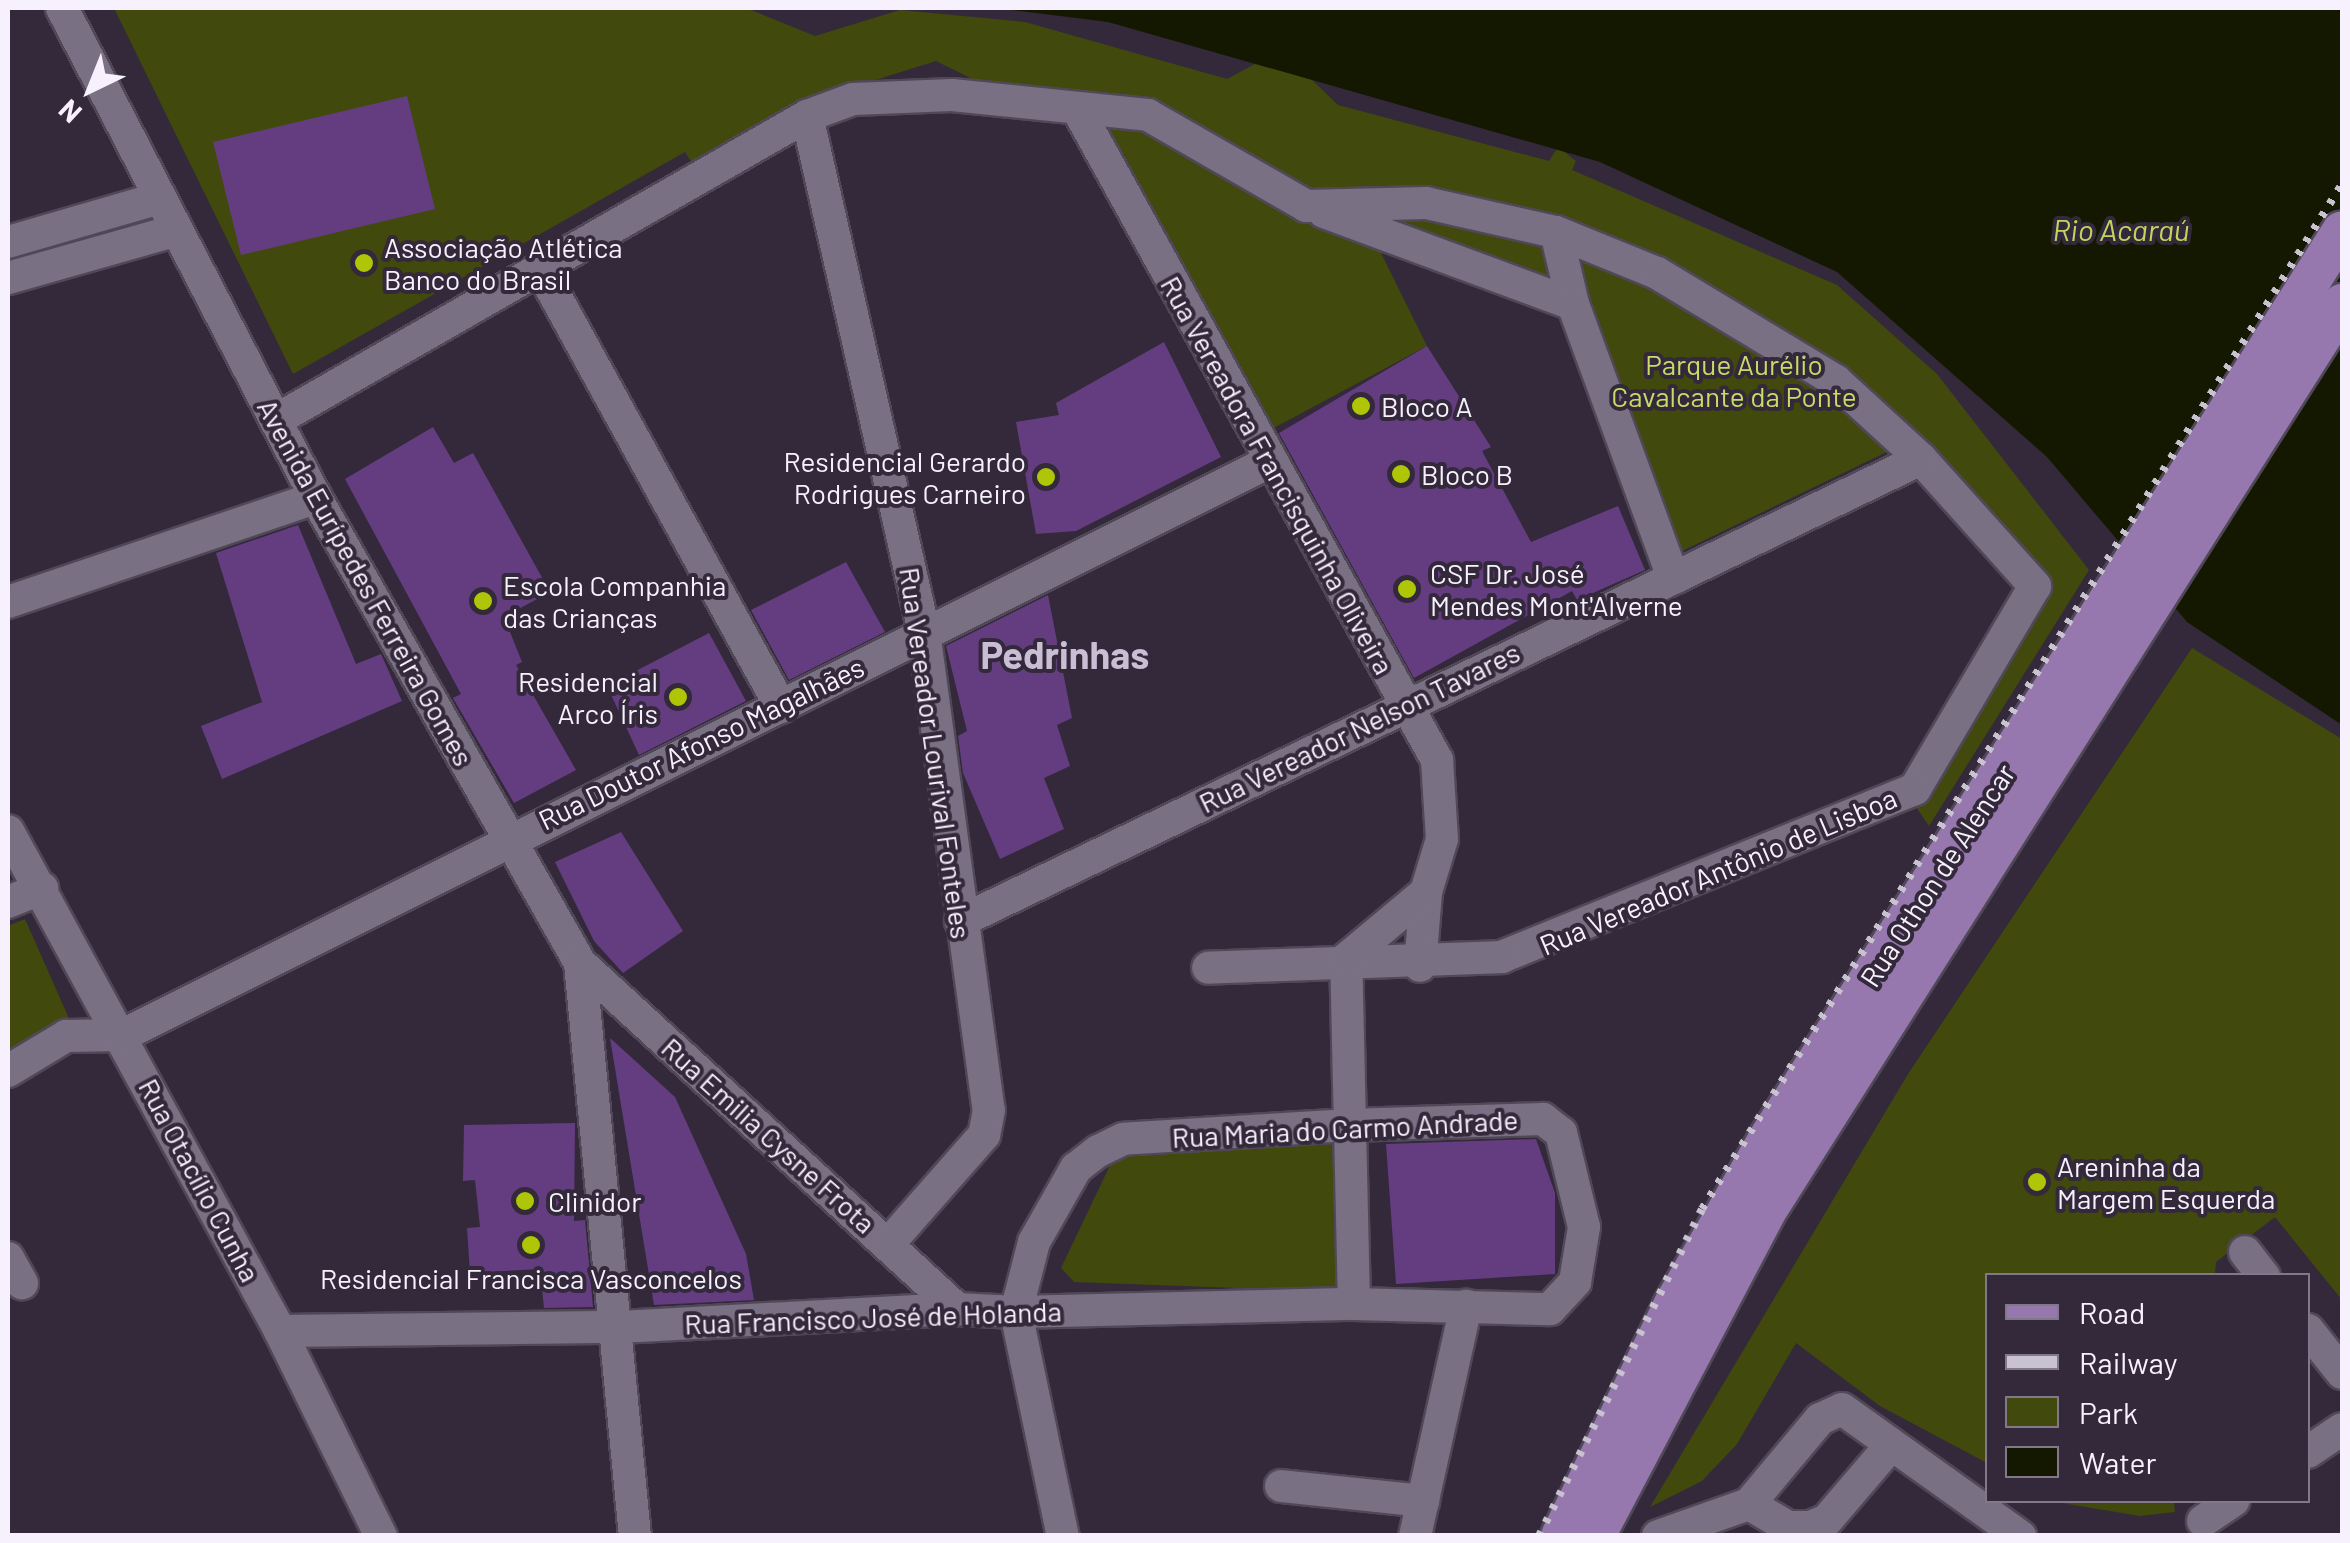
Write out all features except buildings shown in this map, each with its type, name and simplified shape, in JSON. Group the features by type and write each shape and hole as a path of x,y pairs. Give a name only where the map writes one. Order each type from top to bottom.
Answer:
{"main road":[{"name":"Rua Othon de Alencar","path":"1595,1536 1765,1213 2087,677 2342,231"},
{"name":"Rua Othon de Alencar","path":"1561,1536 1720,1221 2342,304"}],"street":[{"name":"Avenida Eurípedes Ferreira Gomes","path":"62,8 156,199 316,498 580,963"},
{"path":"276,420 807,116 854,99 913,92 1148,115 1306,206 1573,304"},
{"name":"Rua Vereadora Francisquinha Oliveira","path":"1078,110 1269,462 1438,760 1446,800 1426,892 1420,966"},
{"name":"Rua Vereador Lourival Fonteles","path":"807,116 924,632 989,1110 984,1134 889,1244"},
{"path":"8,242 156,199"},
{"path":"1306,206 1426,204 1556,232 1657,273 1836,380 1921,459"},
{"path":"8,276 174,230"},
{"path":"1556,232 1573,304 1673,578"},
{"path":"540,268 781,707"},
{"name":"Rua Vereador Nelson Tavares","path":"961,921 1405,703 1921,459"},
{"name":"Rua Vereador Antônio de Lisboa","path":"1208,968 1346,959 1420,966 1541,946 1915,790 2035,586 1921,459"},
{"name":"Rua Doutor Afonso Magalhães","path":"123,1035 509,837 781,707 1269,462"},
{"path":"8,602 316,498"},
{"name":"Rua Otacílio Cunha","path":"8,832 123,1035 280,1331 380,1536"},
{"path":"8,902 42,888"},
{"path":"1354,1304 1346,959 1426,892"},
{"path":"580,963 620,1327 635,1536"},
{"name":"Rua Emilia Cysne Frota","path":"580,963 957,1309"},
{"path":"8,1071 66,1036 123,1035"},
{"name":"Rua Maria do Carmo Andrade","path":"1016,1312 1034,1242 1076,1168 1123,1139 1349,1125 1542,1119 1561,1133 1584,1227 1576,1282 1550,1309 1466,1306"},
{"name":"Rua Francisco José de Holanda","path":"280,1331 620,1327 957,1309 1016,1312 1354,1304 1466,1306"},
{"path":"1415,1536 1466,1306"},
{"path":"1016,1312 1063,1536"},
{"path":"2310,1333 2342,1373"},
{"path":"1658,1536 1749,1504 1820,1419 1842,1408 2020,1536"},
{"path":"2310,1451 2342,1429"},
{"path":"1749,1504 1788,1526 1810,1528 1827,1520 1891,1445"},
{"path":"1281,1486 1423,1501"},
{"path":"2203,1519 2229,1503"}],"green space":[{"name":"Parque Aurélio Cavalcante da Ponte","path":"114,8 746,8 815,36 900,10 1025,22 1227,79 1281,50 1338,105 1549,161 1558,147 1576,161 1572,170 1837,285 1937,374 2089,570 1929,826 1912,801 2044,597 1895,448 1678,553 1534,270 1404,223 1381,253 1427,346 1268,431 1124,154 936,61 802,103 694,166 685,152 293,374"},
{"path":"2192,648 2342,739 2342,1300 2275,1217 2216,1262 2215,1273 1985,1273 1985,1462 1880,1406 1796,1343 1737,1444 1702,1481 1650,1507 1908,1074"},
{"path":"25,919 71,1023 8,1058 8,926"},
{"path":"1334,1137 1343,1292 1074,1282 1061,1268 1114,1157"},
{"path":"2062,1503 2174,1503 2175,1512 2140,1516"}],"water":[{"name":"Rio Acaraú","path":"995,8 2342,8 2342,725 2187,622 2047,457 1837,272 1600,162 1108,22"}],"railway":[{"path":"1539,1536 1702,1209 2342,184"}],"place":[{"name":"Associação Atlética Banco do Brasil","path":"364,263"},
{"name":"Bloco A","path":"1361,406"},
{"name":"Bloco B","path":"1401,474"},
{"name":"Residencial Gerardo Rodrigues Carneiro","path":"1046,477"},
{"name":"CSF Dr. José Mendes Mont'Alverne","path":"1407,589"},
{"name":"Escola Companhia das Crianças","path":"483,601"},
{"name":"Residencial Arco Íris","path":"678,697"},
{"name":"Areninha da Margem Esquerda","path":"2037,1182"},
{"name":"Clinidor","path":"525,1201"},
{"name":"Residencial Francisca Vasconcelos","path":"531,1245"}],"district":[{"name":"Pedrinhas","path":"1065,655"}]}
